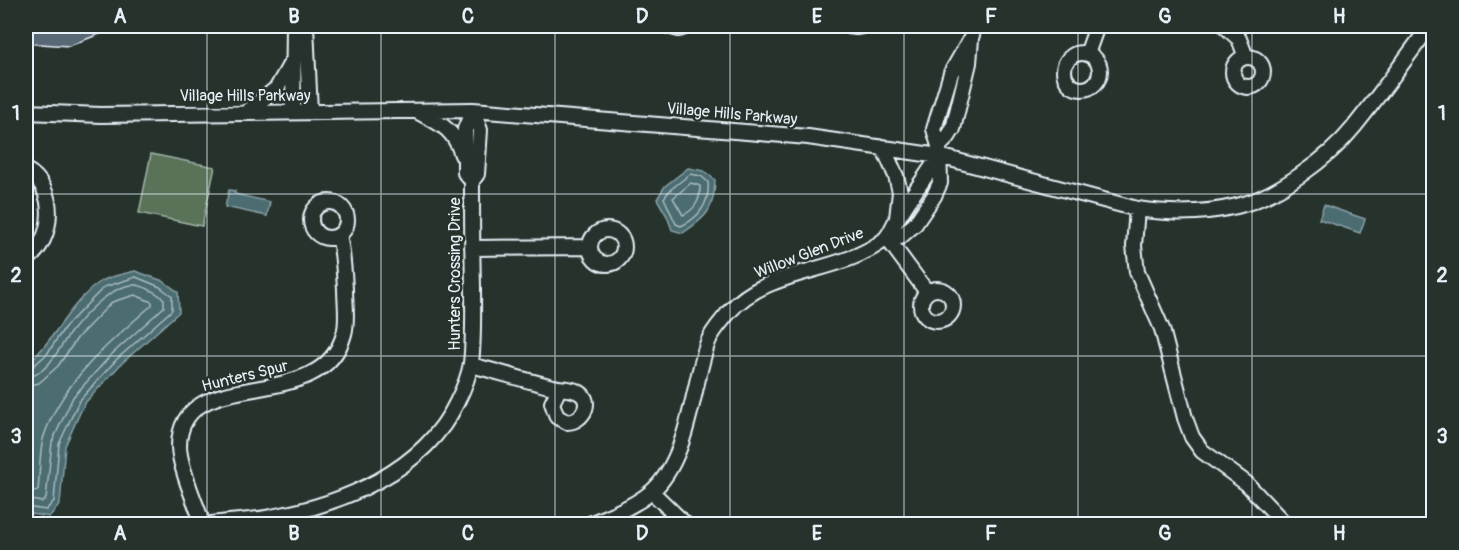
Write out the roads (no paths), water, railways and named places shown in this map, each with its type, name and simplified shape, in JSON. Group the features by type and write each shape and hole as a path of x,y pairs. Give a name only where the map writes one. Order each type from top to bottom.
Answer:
{"street":[{"path":"293,112 294,26"},
{"path":"306,26 310,112"},
{"path":"669,26 679,29 688,26"},
{"path":"848,26 862,26"},
{"path":"1087,54 1097,26"},
{"path":"1225,26 1239,39 1246,57"},
{"name":"Village Hills Parkway","path":"26,112 101,115 473,110 808,136 883,147 939,151 1137,209 1164,213 1188,213 1239,206 1263,196 1312,167 1352,129 1430,26"},
{"path":"939,151 934,129 947,84 973,31"},
{"path":"247,112 277,88 292,62"},
{"name":"Hunters Crossing Drive","path":"472,181 465,173 465,129 473,110"},
{"name":"Hunters Crossing Drive","path":"213,525 271,517 326,503 391,473 421,452 445,424 462,391 471,365 472,181 477,174 480,130 473,110"},
{"name":"Hunters Crossing Drive","path":"416,111 447,128 458,141 465,164"},
{"path":"883,147 896,176 900,192 897,220"},
{"name":"Willow Glen Drive","path":"887,238 939,151"},
{"name":"Willow Glen Drive","path":"590,525 652,492 673,462 680,447 709,340 732,309 757,291 776,282 850,257 887,238 900,237 915,224 934,196 941,177 939,151"},
{"path":"26,170 38,179 45,189 49,213 42,240 36,251 26,260"},
{"path":"1137,209 1134,246 1137,272 1162,329 1192,437 1202,451 1246,483 1285,525"},
{"name":"Hunters Spur","path":"203,525 179,449 186,416 205,400 286,384 300,379 324,366 333,357 344,333 346,316 343,253 339,235"},
{"path":"887,238 927,291"},
{"path":"472,248 590,247"},
{"path":"471,365 564,389"},
{"path":"652,492 685,525"}],"water":[{"path":"688,168 704,171 715,180 713,199 708,212 683,233 672,230 657,199 665,186"},
{"path":"229,190 235,191 235,194 270,202 267,216 225,207"},
{"path":"1324,205 1365,219 1360,233 1319,219"},
{"path":"135,271 163,281 178,292 179,312 121,364 84,404 65,446 60,504 49,517 26,513 26,365 89,291 104,280"}]}
